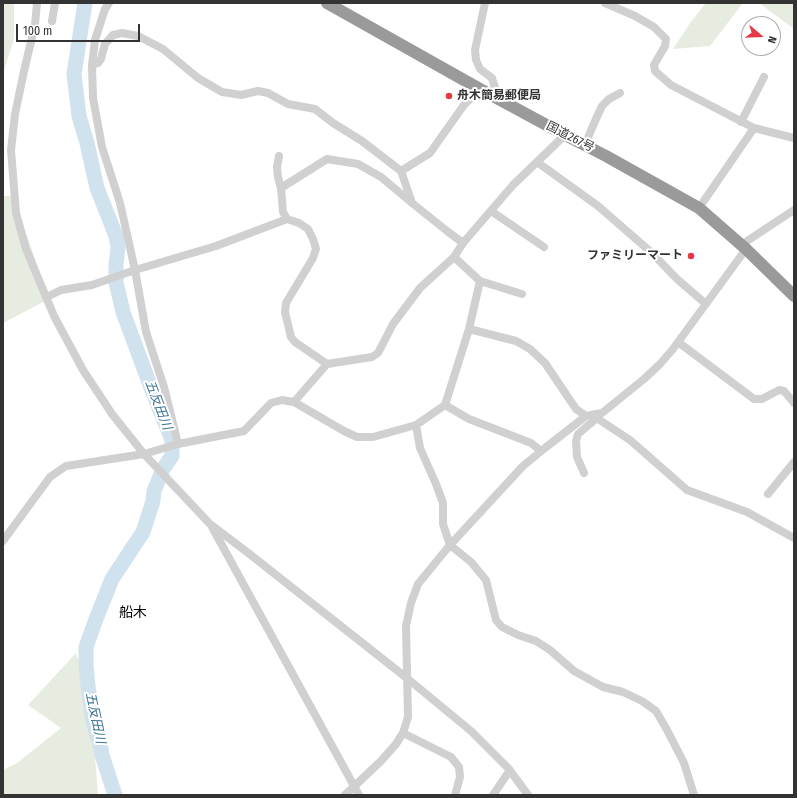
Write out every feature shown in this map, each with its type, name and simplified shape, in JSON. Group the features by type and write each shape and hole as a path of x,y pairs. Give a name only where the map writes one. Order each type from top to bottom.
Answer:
{"highway":[{"name":"国道267号","path":"327,3 480,89 606,156 699,208 744,247 794,296"}],"street":[{"path":"37,3 35,25 24,71 11,150 16,213 26,249 54,316 83,370 112,414 144,454 210,524 408,679 471,731 510,770 528,795"},
{"path":"52,21 54,3"},
{"path":"109,3 105,10 95,40 92,66 93,98 102,147 120,203 135,270 146,332 164,387 178,444"},
{"path":"485,3 475,50 476,60 480,69 492,78 495,88 492,95"},
{"path":"605,3 635,16 654,27 666,39 665,46 654,65 655,71 671,85 754,128 794,138"},
{"path":"92,66 102,59 105,44 113,35 122,33 138,36 163,49 198,78 222,92 241,95 258,91 268,93 288,104 315,109 402,170 412,203"},
{"path":"742,122 764,77"},
{"path":"402,170 430,154 464,105 480,89"},
{"path":"585,145 602,106 609,99 620,93"},
{"path":"699,208 754,128"},
{"path":"294,402 326,364 372,357 378,353 393,324 420,288 454,257 463,243 513,185 565,135"},
{"path":"279,156 277,167 283,212 287,219"},
{"path":"281,188 327,159 358,164 381,177 463,243"},
{"path":"537,162 598,206 652,253 677,279 706,304"},
{"path":"345,795 381,761 396,744 403,733 408,717 406,626 411,603 418,584 450,545 523,466 541,451 592,416 602,413 660,364 706,304 744,247 794,210"},
{"path":"491,211 544,247"},
{"path":"47,297 61,290 92,285 135,270 216,246 287,219 299,223 308,229 316,249 313,258 286,303 285,312 291,337 295,342 326,364"},
{"path":"454,257 480,281 522,294"},
{"path":"3,541 50,477 66,466 144,454 178,444 244,431 271,403 282,400 294,402 358,437 373,437 416,425 445,405 469,330 480,281"},
{"path":"469,330 516,341 530,349 545,363 576,409 592,416 630,440 687,490 747,512 794,538"},
{"path":"678,342 754,399 762,400 779,390 784,391 794,403"},
{"path":"445,405 469,419 531,443 541,451"},
{"path":"584,473 577,457 576,441 578,434 592,416"},
{"path":"416,425 420,448 443,503 443,524 450,545 471,562 486,580 496,620 502,627 518,635 536,641 550,650 574,671 603,687 623,692 642,700 656,711 668,730 684,763 694,795"},
{"path":"768,494 794,462"},
{"path":"210,524 359,795"},
{"path":"403,733 451,757 459,767 460,777 455,795"},
{"path":"492,795 510,770"}],"shaded area":[{"path":"3,3 14,3 14,39 3,73"},
{"path":"706,3 743,3 710,46 673,49 690,23"},
{"path":"759,3 794,3 794,29 781,19 781,16 776,16"},
{"path":"3,196 13,196 49,299 3,323"},
{"path":"76,653 90,696 98,795 3,795 3,770 17,763 61,728 28,705"}],"waterway":[{"name":"五反田川","path":"85,3 74,74 79,116 87,143 97,188 116,236 118,247 116,282 123,312 172,440 172,456 163,469 154,491 153,501 143,532 112,579 86,647 86,665 93,721 115,795"}],"place":[{"name":"舟木簡易郵便局","path":"449,96"},
{"name":"ファミリーマート","path":"691,256"}],"district":[{"name":"船木","path":"133,613"}]}
